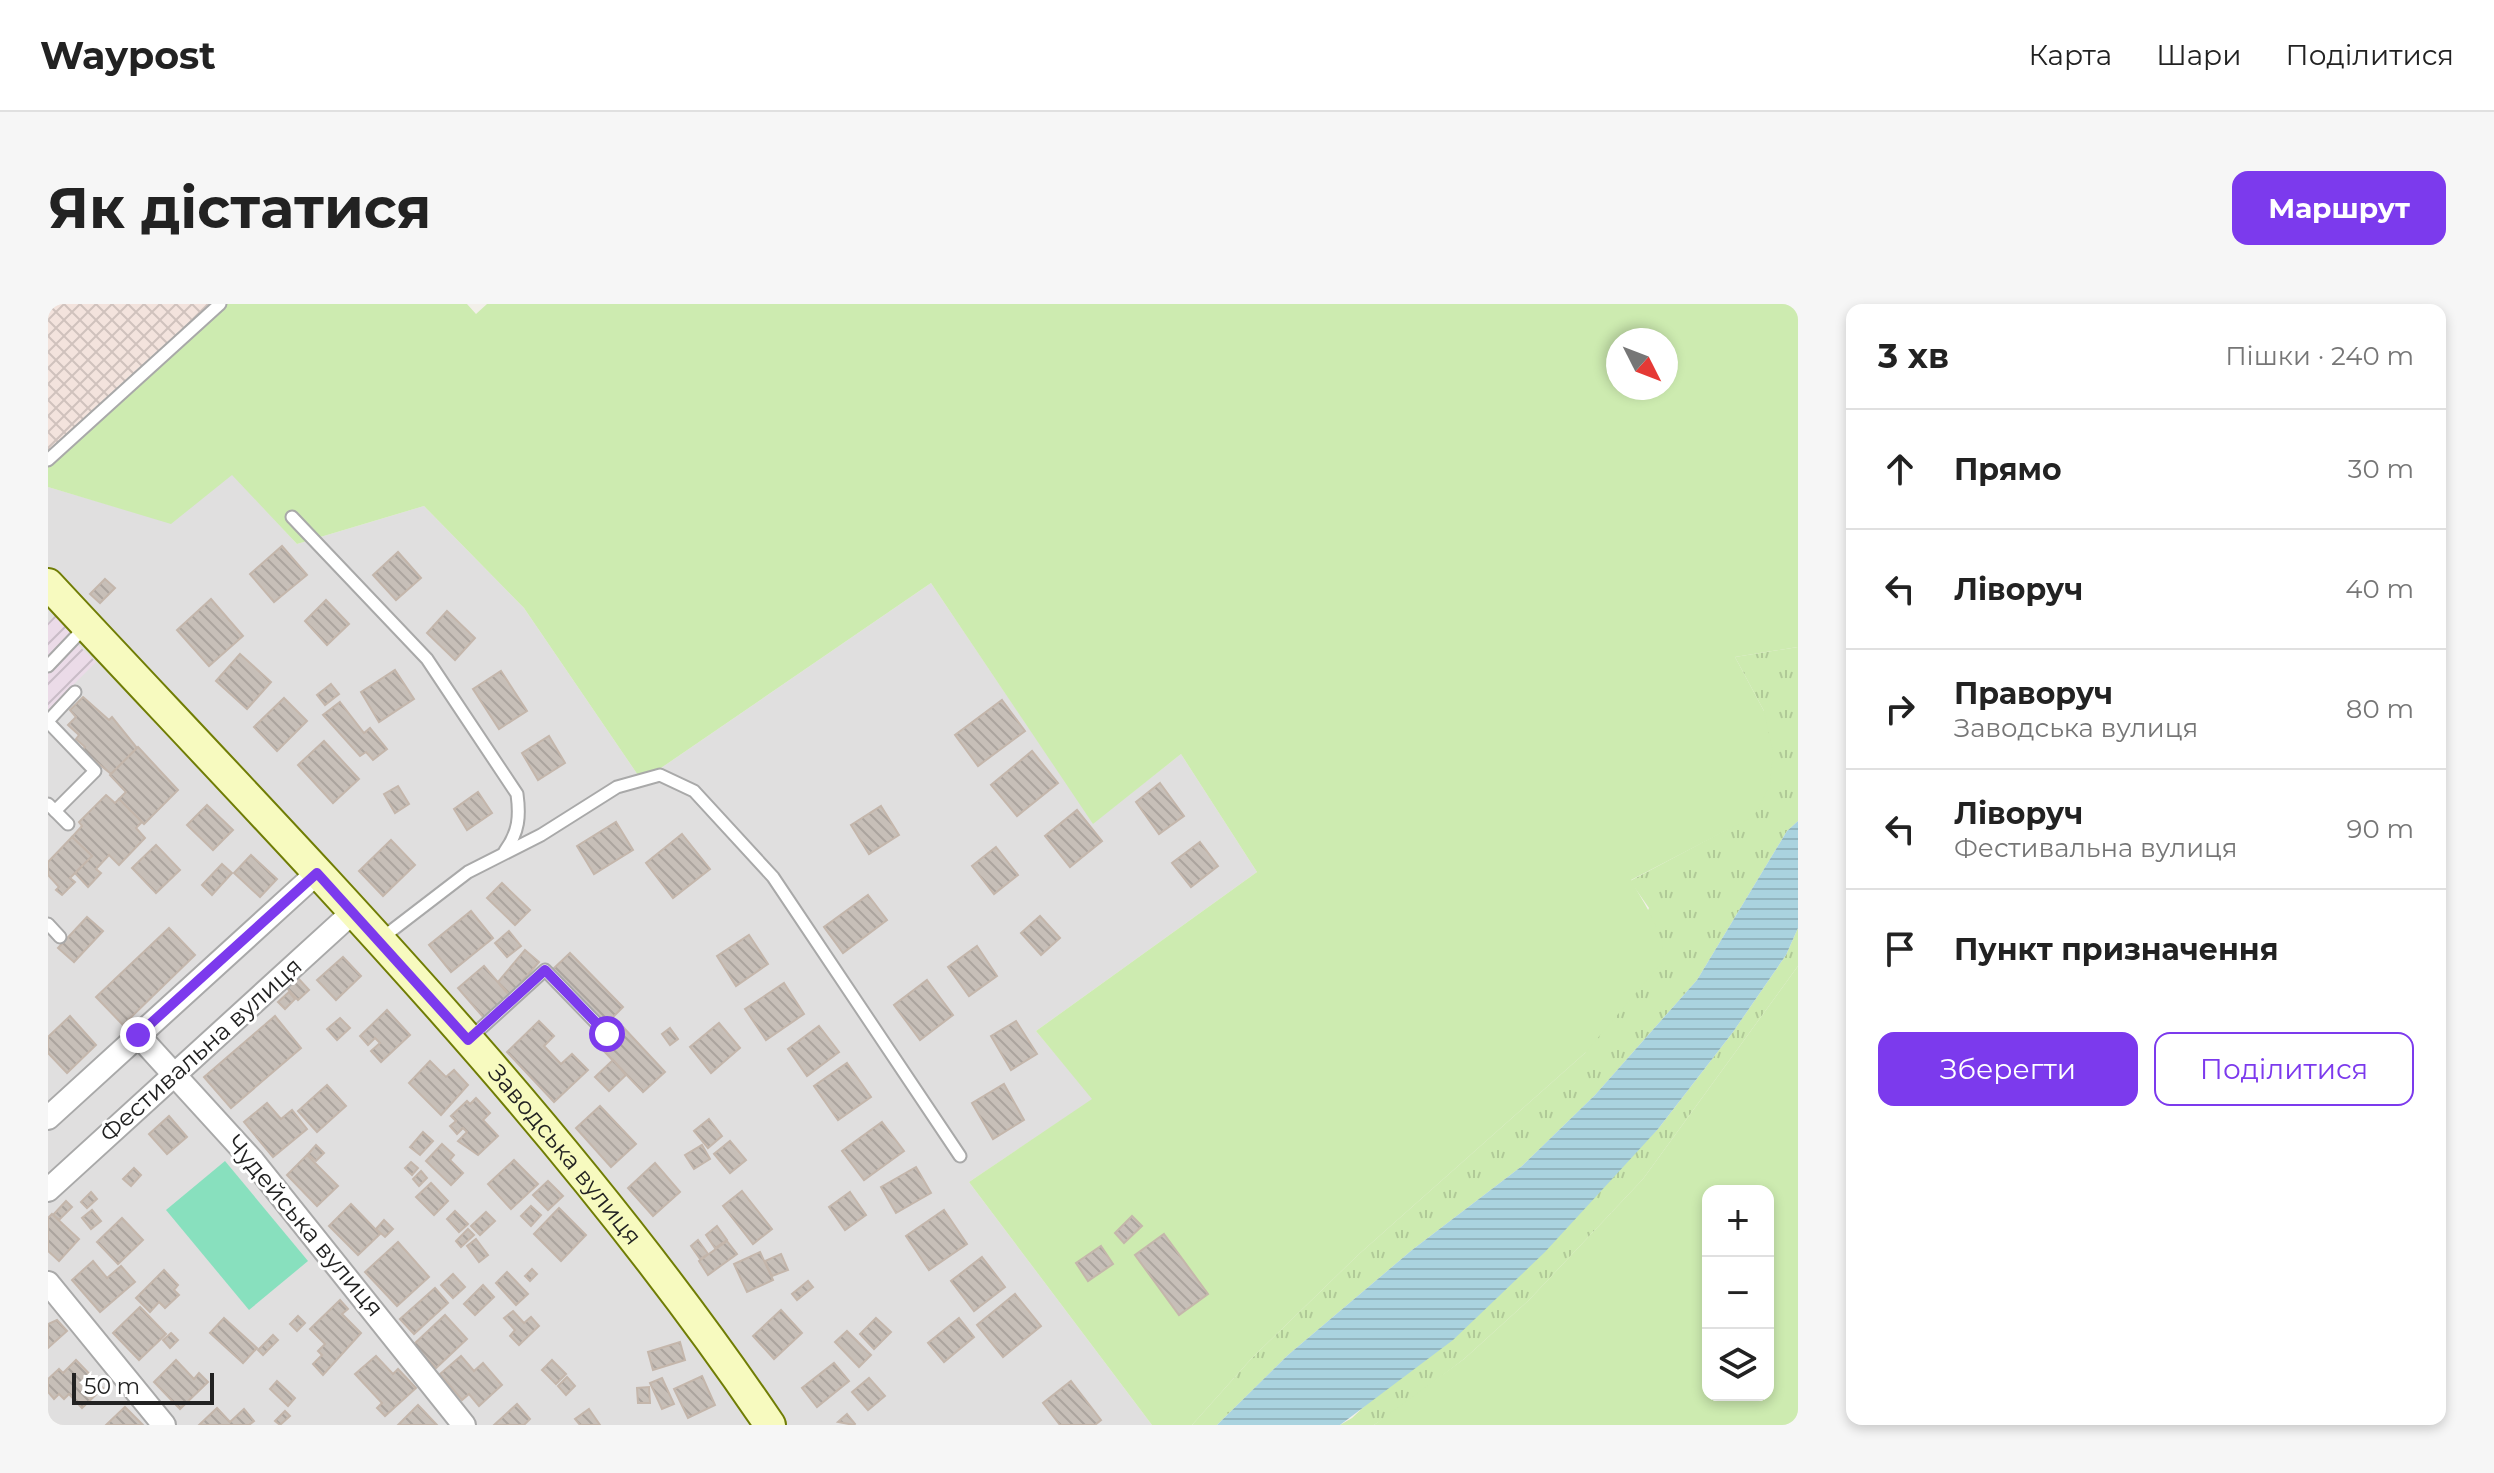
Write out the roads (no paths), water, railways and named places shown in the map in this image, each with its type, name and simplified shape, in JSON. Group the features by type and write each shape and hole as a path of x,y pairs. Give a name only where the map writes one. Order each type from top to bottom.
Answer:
{"main road":[{"name":"Заводська вулиця","path":"48,584 380,939 468,1040 701,1323 770,1425"}],"street":[{"path":"48,1118 317,873"},
{"name":"Фестивальна вулиця","path":"48,1190 354,911"},
{"name":"Чудейська вулиця","path":"138,1035 175,1073 343,1270 464,1425"},
{"path":"48,1283 164,1425"}],"lane":[{"path":"48,460 220,304"},
{"path":"292,517 427,659 517,794 520,818 514,839 495,860"},
{"path":"48,666 87,625"},
{"path":"68,824 51,807 95,771 48,721 75,692"},
{"path":"380,939 468,872 495,860 617,787 660,775 694,791 773,877 960,1156"},
{"path":"48,924 60,937"},
{"path":"468,1040 545,970 607,1034"}],"water":[{"path":"1798,821 1798,928 1786,955 1733,1032 1658,1129 1545,1252 1453,1340 1340,1425 1217,1425 1288,1355 1412,1250 1522,1166 1595,1095 1697,980 1787,831"}]}
